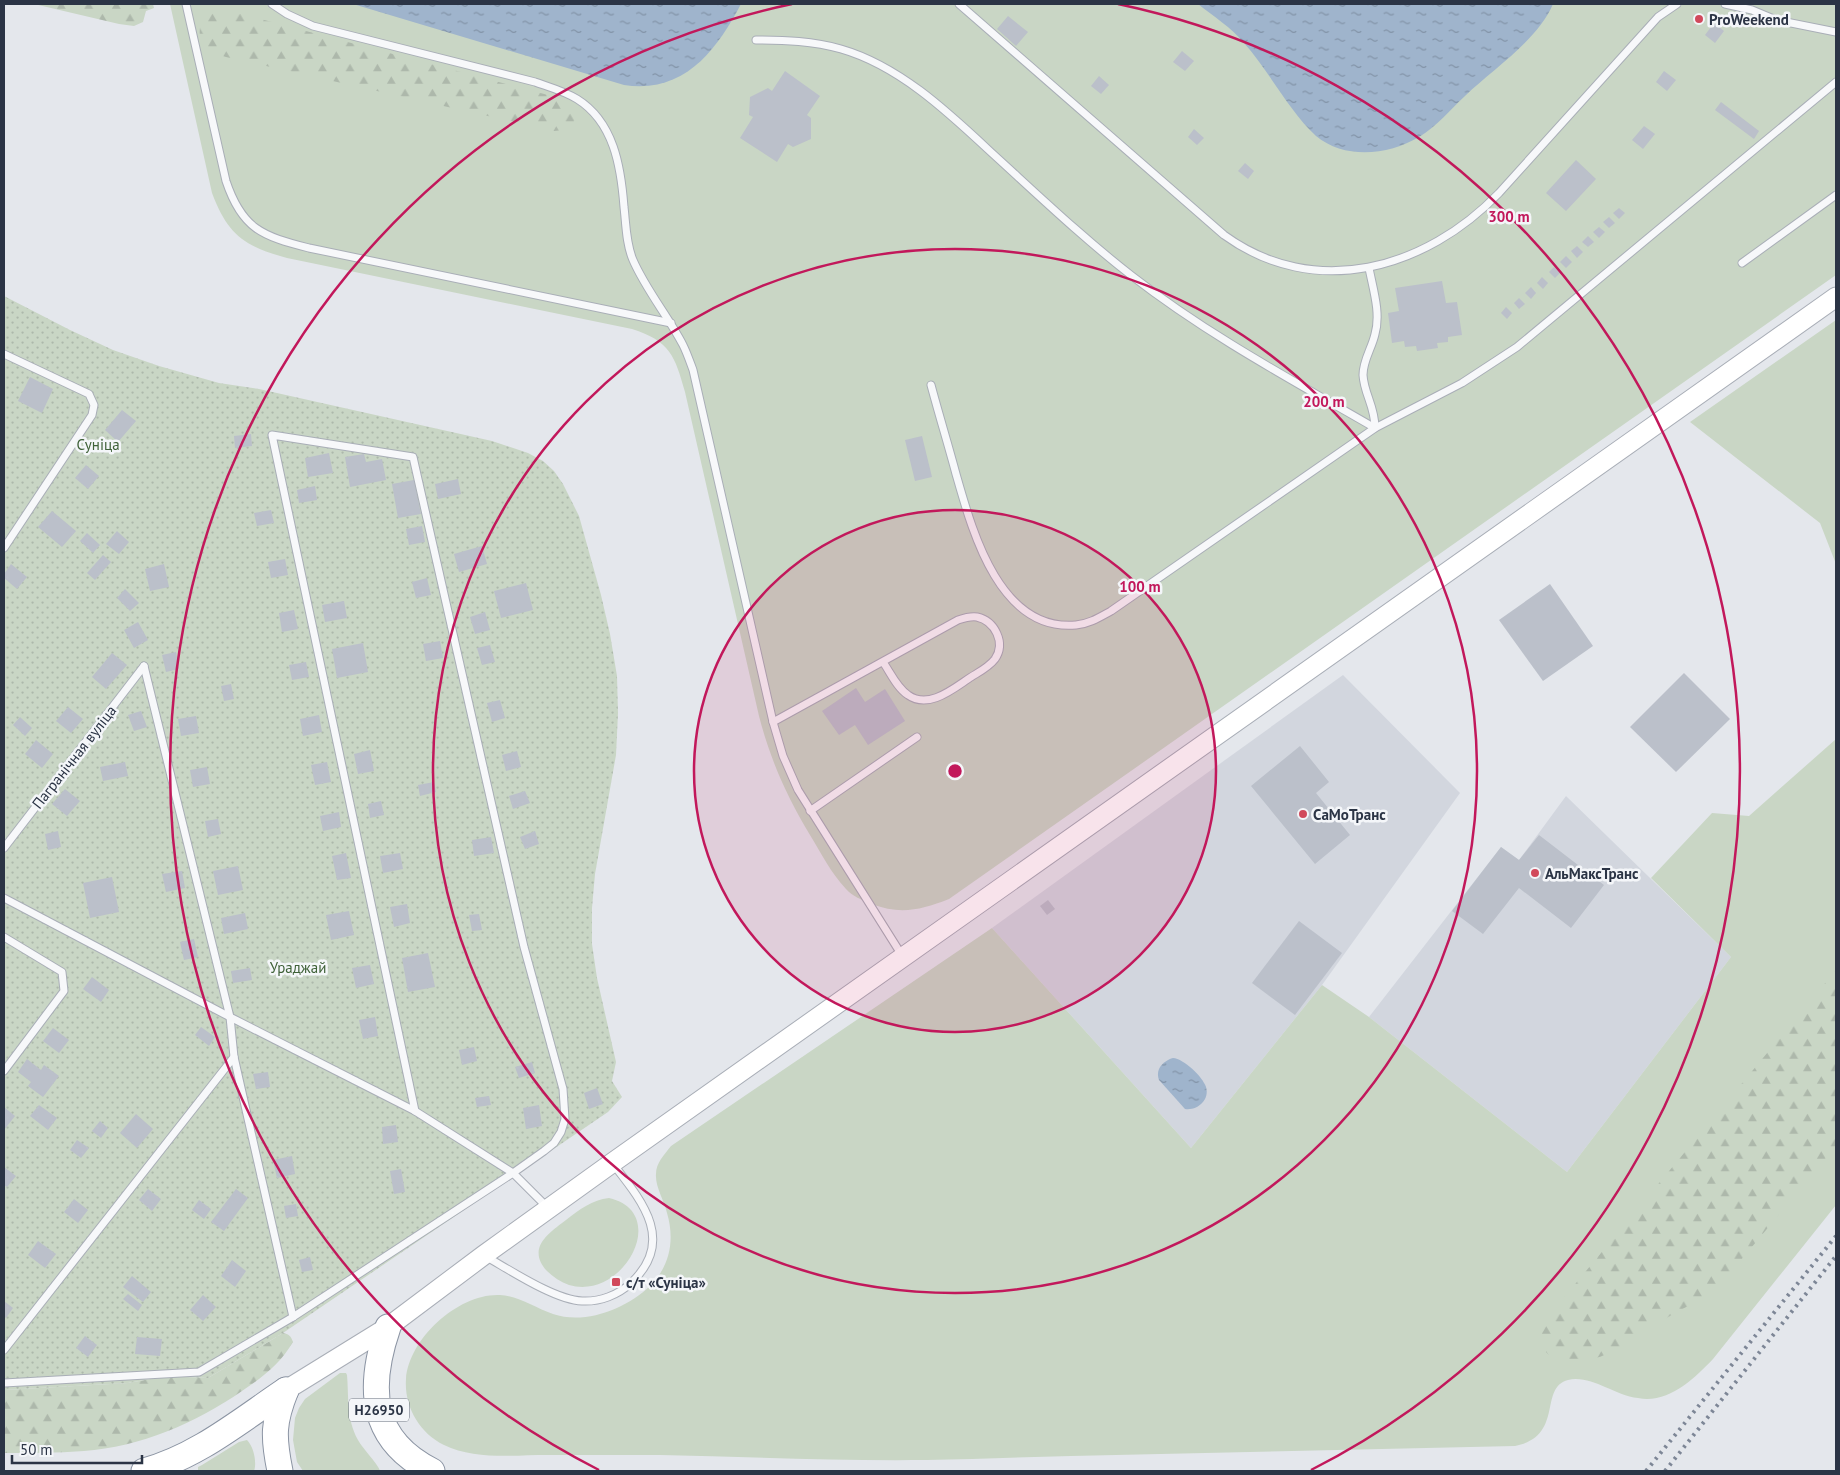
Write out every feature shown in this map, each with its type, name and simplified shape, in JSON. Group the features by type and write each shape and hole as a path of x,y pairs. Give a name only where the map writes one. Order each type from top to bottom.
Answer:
{"highway":[{"name":"Н26950","path":"388,1328 378,1363 376,1385 378,1406 384,1427 396,1446 415,1463 432,1471"},
{"path":"144,1471 186,1455 218,1436 286,1390"},
{"path":"280,1471 275,1441 275,1425 286,1390"}],"street":[{"path":"286,1390 388,1328 484,1255 612,1163 1836,298"}],"lane":[{"path":"186,4 232,201 244,219 261,232 309,248 671,323"},
{"path":"272,4 287,14 313,26 535,82 559,90 577,99 593,113 605,130 615,150 621,174 627,239 632,258 684,347 692,370 773,722 790,773 810,811 903,957"},
{"path":"959,4 1239,246 1255,255 1273,261 1305,269 1330,272 1369,268 1402,258 1424,249 1460,228 1486,206 1658,18 1677,4"},
{"path":"1658,18 1664,4"},
{"path":"1725,4 1752,7 1776,20 1836,32"},
{"path":"756,40 812,42 843,50 870,61 896,76 926,96 958,122 1093,245 1175,308 1224,340 1375,428"},
{"path":"931,385 970,522 989,566 1007,592 1025,611 1041,620 1058,625 1077,625 1095,620 1111,611 1375,428 1462,382 1517,347 1836,82"},
{"path":"1742,263 1836,196"},
{"path":"1369,268 1377,325 1363,373 1365,387 1374,409 1375,428"},
{"path":"4,354 89,394 94,405 92,415 4,546"},
{"path":"4,1382 200,1372 293,1317 513,1173 554,1143 561,1132 565,1119 565,1104 560,1080 515,909 413,457 272,435 415,1111"},
{"path":"773,722 958,620 967,617 977,617 985,620 992,625 1000,642 1000,650 988,666 947,693 924,700 908,696 883,662"},
{"name":"Пагранічная вуліца","path":"4,848 144,666 230,1017"},
{"path":"810,811 917,737"},
{"path":"4,898 230,1017 415,1111 513,1173 548,1209"},
{"path":"4,937 62,972 64,991 4,1071"},
{"path":"230,1017 234,1057 293,1317"},
{"path":"4,1350 234,1057"},
{"path":"484,1255 565,1298 582,1302 597,1300 624,1290 640,1275 648,1261 653,1248 653,1232 641,1202 612,1163"}],"shaded area":[{"name":"СаМоТранс","path":"1343,675 1460,793 1322,985 1191,1148 992,928"},
{"name":"АльМаксТранс","path":"1566,796 1731,957 1567,1172 1369,1017 1501,847 1519,860"}],"green space":[{"path":"34,4 153,4 154,8 146,11 143,22 134,26"},
{"path":"170,4 1836,4 1836,275 949,899 910,910 892,909 858,898 841,883 826,863 802,821 774,763 759,716 685,392 674,359 669,352 655,339 632,329 287,258 259,249 239,237 224,219 212,193"},
{"path":"216,10 227,10 548,95 567,108 575,119 572,126 564,130 554,131 219,55 207,49 203,44 200,33 202,22 210,13"},
{"name":"Ураджай","path":"4,296 113,350 159,366 219,383 259,389 492,441 528,453 543,461 554,471 563,484 579,516 610,634 617,676 616,755 595,874 592,908 592,944 597,978 616,1062 612,1081 622,1097 608,1112 283,1333 208,1378 167,1376 128,1383 4,1390"},
{"path":"1836,320 1836,564 1820,523 1690,422"},
{"path":"1836,739 1836,1205 1713,1359 1689,1382 1670,1394 1649,1399 1638,1398 1587,1380 1568,1380 1559,1385 1554,1392 1546,1423 1540,1433 1530,1441 1515,1446 926,1460 660,1455 481,1455 456,1450 435,1440 420,1426 415,1418 406,1389 409,1364 416,1348 439,1321 453,1310 484,1296 507,1296 553,1314 578,1318 604,1313 629,1302 650,1286 657,1278 669,1252 671,1233 666,1208 657,1184 656,1170 671,1146 992,928 1191,1148 1322,985 1369,1017 1567,1172 1731,957 1651,878 1712,813 1749,816"},
{"path":"1836,970 1836,1146 1716,1290 1610,1353 1584,1360 1570,1361 1563,1361 1551,1356 1543,1349 1540,1342 1542,1324"},
{"path":"609,1198 627,1206 637,1220 638,1236 633,1253 622,1268 607,1280 589,1286 569,1285 557,1279 541,1263 539,1248 542,1242 553,1230 581,1209 597,1201"},
{"path":"283,1333 290,1336 293,1342 270,1370 224,1403 187,1423 146,1439 105,1449 4,1453 4,1390 128,1383 167,1376 208,1378"},
{"path":"340,1373 346,1373 347,1375 349,1408 354,1432 360,1444 380,1471 303,1471 297,1462 293,1440 295,1418 299,1408 305,1399"},
{"path":"247,1440 254,1455 254,1471 198,1471 198,1467 239,1442"}],"water":[{"path":"353,4 741,4 721,38 696,66 681,76 664,83 645,86 624,85"},
{"path":"1198,4 1553,4 1537,30 1526,42 1432,128 1419,137 1394,148 1381,151 1353,152 1328,144 1316,136 1297,115 1239,37"},
{"path":"1173,1058 1182,1061 1197,1073 1204,1083 1207,1092 1202,1104 1194,1108 1185,1109 1159,1080 1159,1069 1166,1061"}],"building":[{"path":"1008,16 1028,32 1016,46 997,29"},
{"path":"1714,23 1724,31 1715,43 1705,35"},
{"path":"1182,51 1194,61 1185,71 1173,62"},
{"path":"785,71 820,96 807,115 811,118 811,139 793,147 788,144 777,162 740,138 753,117 749,115 750,97 768,88 772,91"},
{"path":"1664,71 1676,80 1667,91 1656,82"},
{"path":"1099,76 1109,85 1101,94 1091,86"},
{"path":"1721,102 1759,131 1754,139 1715,110"},
{"path":"1644,126 1655,134 1643,149 1632,140"},
{"path":"1194,129 1204,138 1197,145 1188,137"},
{"path":"1576,160 1596,179 1566,211 1546,193"},
{"path":"1245,163 1254,171 1248,179 1238,171"},
{"path":"1619,208 1625,213 1619,219 1613,213"},
{"path":"1609,217 1615,223 1609,228 1603,222"},
{"path":"1599,227 1605,232 1599,238 1593,232"},
{"path":"1588,236 1594,242 1588,247 1582,242"},
{"path":"1577,246 1583,252 1577,258 1571,251"},
{"path":"1566,256 1572,262 1566,268 1560,262"},
{"path":"1554,267 1560,273 1555,278 1549,272"},
{"path":"1542,277 1548,283 1543,289 1537,283"},
{"path":"1442,281 1446,303 1457,302 1462,335 1448,337 1448,342 1437,343 1438,348 1417,351 1416,346 1405,347 1404,341 1392,343 1388,313 1399,311 1395,288"},
{"path":"1531,287 1536,293 1531,299 1525,293"},
{"path":"1519,298 1525,304 1519,309 1514,303"},
{"path":"1506,307 1512,313 1507,319 1501,313"},
{"path":"30,377 53,389 42,413 18,401"},
{"path":"122,410 136,421 118,442 105,430"},
{"path":"251,434 252,446 235,448 234,436"},
{"path":"922,436 932,477 915,481 905,440"},
{"path":"329,453 333,473 308,477 305,458"},
{"path":"364,454 366,462 382,459 386,480 350,487 345,457"},
{"path":"86,465 99,476 88,489 75,478"},
{"path":"458,479 461,494 438,499 435,484"},
{"path":"414,480 421,514 398,518 392,484"},
{"path":"315,486 317,500 299,503 297,490"},
{"path":"271,510 274,523 257,526 254,513"},
{"path":"52,511 76,531 62,547 38,527"},
{"path":"422,526 425,542 409,545 406,529"},
{"path":"117,531 129,542 119,554 106,544"},
{"path":"87,533 100,545 93,553 80,541"},
{"path":"482,546 487,564 459,572 454,554"},
{"path":"103,555 111,562 95,580 87,573"},
{"path":"285,559 288,575 271,578 268,562"},
{"path":"11,564 27,577 17,589 4,578 4,574"},
{"path":"164,564 169,587 150,591 145,569"},
{"path":"427,578 431,595 416,598 412,582"},
{"path":"526,583 533,610 501,618 494,591"},
{"path":"1550,584 1593,646 1543,681 1499,620"},
{"path":"125,589 139,603 130,611 117,598"},
{"path":"344,601 347,618 325,622 322,605"},
{"path":"294,610 298,629 282,632 279,613"},
{"path":"485,612 490,630 475,634 470,617"},
{"path":"138,622 148,640 134,648 124,630"},
{"path":"440,641 443,658 426,661 423,644"},
{"path":"363,643 368,672 337,678 332,649"},
{"path":"490,645 495,662 482,665 477,648"},
{"path":"176,652 179,669 166,672 162,655"},
{"path":"112,653 127,665 106,689 92,677"},
{"path":"306,662 309,677 292,680 289,665"},
{"path":"1684,673 1730,719 1676,772 1630,727"},
{"path":"231,684 234,699 224,701 221,686"},
{"path":"856,688 865,702 885,689 905,721 868,745 855,725 839,735 822,711"},
{"path":"500,700 505,718 492,722 487,703"},
{"path":"68,707 83,719 71,733 56,721"},
{"path":"141,711 147,727 134,731 128,715"},
{"path":"319,715 322,732 303,736 300,719"},
{"path":"196,716 199,733 181,736 178,719"},
{"path":"20,717 32,728 25,736 13,725"},
{"path":"36,740 53,754 42,768 25,754"},
{"name":"СаМоТранс","path":"1300,746 1329,782 1316,793 1350,835 1315,864 1251,786"},
{"path":"370,750 374,771 358,774 354,754"},
{"path":"517,751 521,767 506,771 502,755"},
{"path":"125,762 128,776 103,781 100,767"},
{"path":"327,762 331,782 315,785 311,765"},
{"path":"207,767 210,784 193,787 190,770"},
{"path":"434,782 436,792 420,796 418,785"},
{"path":"65,789 80,801 67,816 52,804"},
{"path":"525,791 530,803 513,809 509,796"},
{"path":"381,801 384,815 370,818 368,804"},
{"path":"339,812 341,827 323,831 320,816"},
{"path":"218,819 221,834 208,837 205,821"},
{"path":"58,831 61,847 48,850 45,834"},
{"path":"535,831 539,844 525,849 520,837"},
{"name":"АльМаксТранс","path":"1539,835 1604,885 1571,928 1519,888 1483,934 1452,911 1501,847 1519,860"},
{"path":"491,837 494,853 474,856 472,840"},
{"path":"346,853 351,878 337,880 332,856"},
{"path":"400,853 403,869 383,873 380,856"},
{"path":"238,866 243,890 218,895 213,871"},
{"path":"182,871 185,888 166,892 162,874"},
{"path":"112,877 119,912 90,918 83,883"},
{"path":"1048,900 1055,909 1047,915 1040,906"},
{"path":"407,904 410,923 394,927 390,907"},
{"path":"349,911 354,935 331,940 326,915"},
{"path":"245,913 248,929 224,934 221,918"},
{"path":"479,914 482,930 472,931 469,915"},
{"path":"1299,921 1342,953 1295,1015 1252,983"},
{"path":"194,939 198,957 184,960 180,942"},
{"path":"428,953 435,987 408,992 402,958"},
{"path":"370,965 374,984 356,988 352,968"},
{"path":"250,968 252,980 233,983 231,971"},
{"path":"92,977 109,990 101,1002 83,989"},
{"path":"375,1017 378,1036 363,1039 359,1020"},
{"path":"201,1027 215,1037 209,1046 195,1035"},
{"path":"53,1028 69,1040 59,1053 43,1041"},
{"path":"474,1047 477,1061 462,1065 459,1050"},
{"path":"27,1059 41,1070 44,1065 59,1076 43,1097 28,1086 31,1082 18,1072"},
{"path":"532,1062 535,1073 519,1078 515,1067"},
{"path":"268,1072 270,1087 256,1089 253,1074"},
{"path":"597,1088 603,1104 589,1109 584,1093"},
{"path":"489,1096 491,1105 477,1107 475,1098"},
{"path":"39,1105 57,1118 48,1130 30,1116"},
{"path":"539,1105 542,1126 526,1129 523,1108"},
{"path":"4,1107 15,1116 4,1130"},
{"path":"136,1114 153,1129 137,1148 120,1133"},
{"path":"100,1121 108,1128 101,1138 92,1131"},
{"path":"396,1125 398,1142 383,1144 382,1127"},
{"path":"77,1140 89,1148 81,1158 70,1150"},
{"path":"292,1156 295,1174 277,1178 273,1160"},
{"path":"4,1167 16,1176 7,1187 4,1185"},
{"path":"401,1169 405,1192 394,1194 390,1171"},
{"path":"148,1189 161,1199 152,1211 139,1200"},
{"path":"236,1189 248,1198 224,1231 211,1222"},
{"path":"74,1199 88,1210 78,1223 64,1212"},
{"path":"199,1200 211,1209 204,1219 192,1210"},
{"path":"296,1204 298,1216 286,1218 284,1206"},
{"path":"38,1241 56,1254 45,1268 28,1255"},
{"path":"310,1257 313,1270 302,1272 299,1260"},
{"path":"232,1260 246,1271 235,1287 221,1276"},
{"path":"132,1276 151,1292 143,1302 123,1287"},
{"path":"128,1294 142,1305 138,1311 123,1299"},
{"path":"203,1295 216,1307 203,1321 190,1310"},
{"path":"4,1301 13,1308 6,1318 4,1316"},
{"path":"85,1336 97,1345 88,1357 76,1348"},
{"path":"137,1337 162,1339 160,1356 135,1354"}],"railway":[{"path":"1646,1471 1836,1236"},
{"path":"1665,1471 1836,1256"}],"place":[{"name":"ProWeekend","path":"1699,19"},
{"name":"СаМоТранс","path":"1303,814"},
{"name":"АльМаксТранс","path":"1535,873"},
{"name":"с/т «Суніца»","path":"616,1282"}],"park label":[{"name":"Суніца","path":"98,444"}]}
